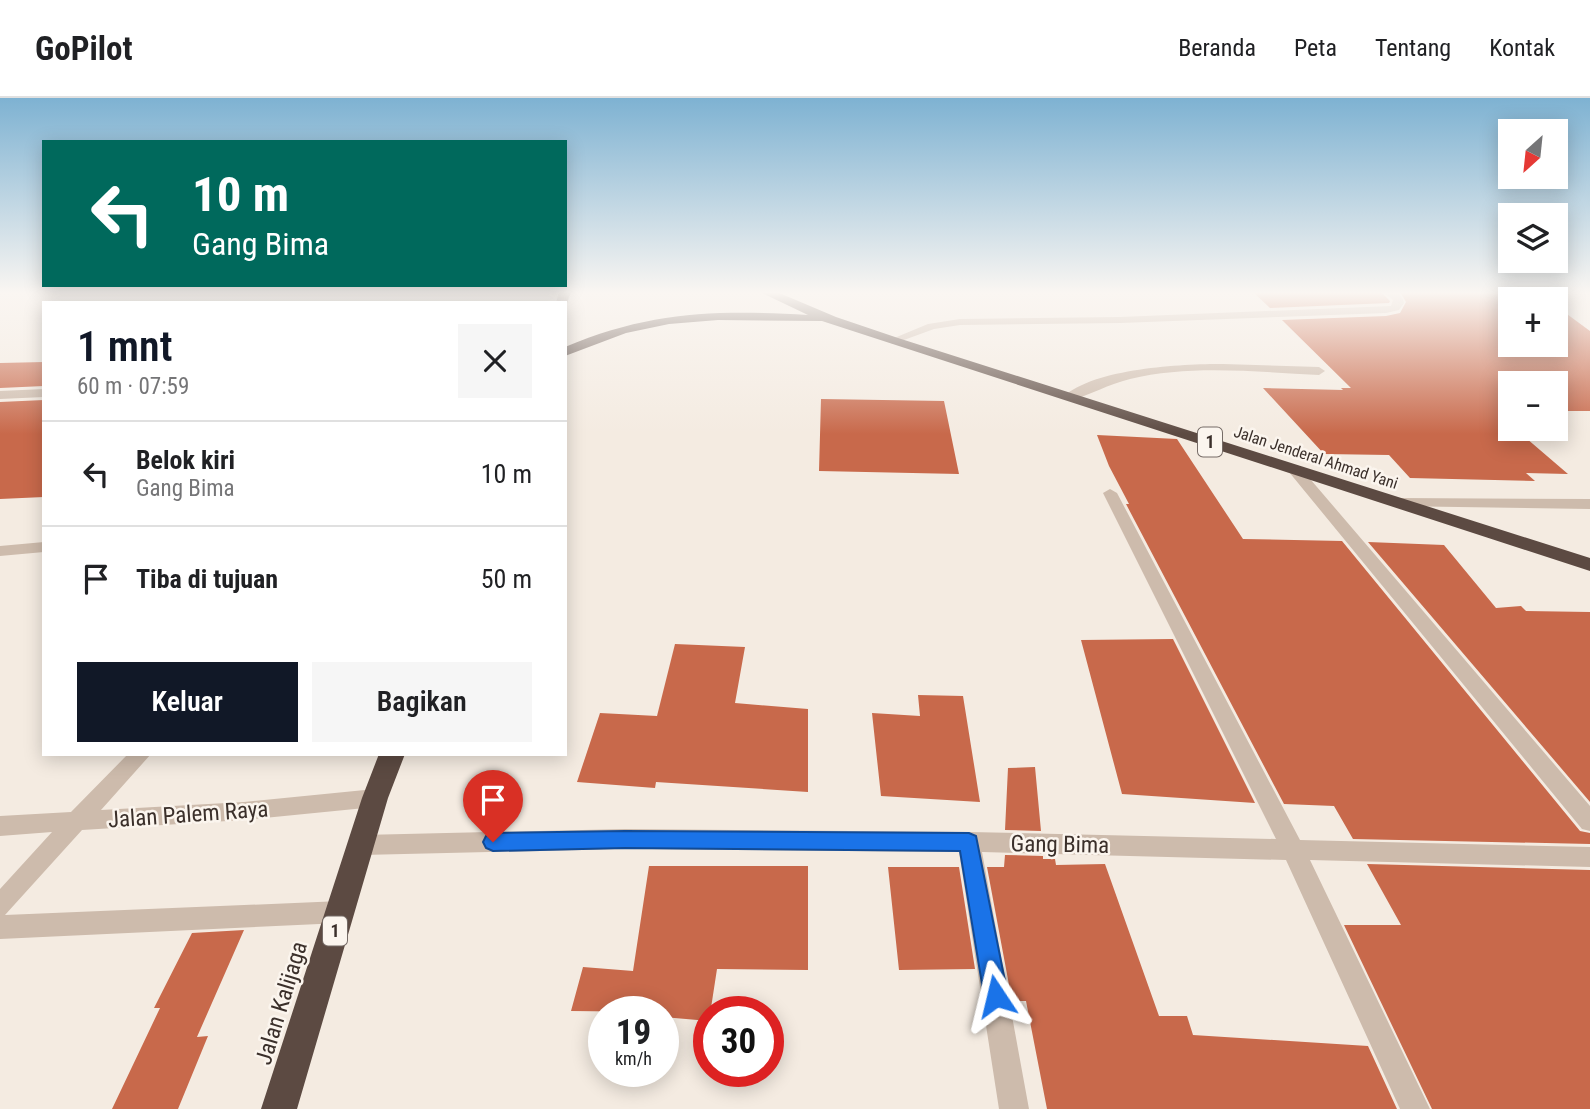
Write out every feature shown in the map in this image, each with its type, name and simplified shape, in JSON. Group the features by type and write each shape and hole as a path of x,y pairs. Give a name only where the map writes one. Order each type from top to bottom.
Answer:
{"highway":[{"path":"567,351 598,339"},
{"name":"Jalan Jenderal Ahmad Yani","path":"888,339 1590,565"},
{"name":"Jalan Kalijaga","path":"279,1109 375,798 391,756"}],"street":[{"path":"893,341 898,339"},
{"path":"1069,397 1093,384 1138,371 1190,367 1319,371"},
{"path":"0,395 42,393"},
{"path":"1294,469 1590,822"},
{"path":"1110,493 1292,848 1415,1109"},
{"path":"1396,503 1590,504"},
{"path":"0,551 42,547"},
{"path":"0,906 75,822 139,756"},
{"name":"Jalan Palem Raya","path":"0,827 375,798"},
{"name":"Gang Bima","path":"362,845 625,839 969,842 1590,857"},
{"path":"969,842 1014,1109"},
{"path":"0,928 341,912"}],"building":[{"path":"1301,339 1498,339 1498,357 1568,357 1568,339 1590,339 1590,411 1568,411 1568,371 1498,371 1498,441 1530,441 1568,474 1526,473 1535,481 1410,478 1389,455 1324,454 1263,388 1343,390 1341,388 1351,388"},
{"path":"42,362 42,386 0,388 0,363"},
{"path":"821,399 944,401 959,474 819,471"},
{"path":"42,400 42,497 0,499 0,402"},
{"path":"1097,435 1177,439 1243,539 1342,541 1580,831 1590,833 1590,844 1353,839 1334,806 1284,804 1126,504 1129,504 1109,466"},
{"path":"1368,542 1444,545 1496,608 1521,606 1526,611 1590,612 1590,802"},
{"path":"1173,639 1255,803 1122,794 1081,640"},
{"path":"675,644 745,647 735,703 808,709 808,792 656,782 655,788 577,782 600,713 657,716"},
{"path":"918,695 963,696 980,802 881,796 872,713 920,716"},
{"path":"1035,767 1041,831 1005,830 1008,768"},
{"path":"1005,855 1043,856 1043,859 1055,859 1056,865 1105,864 1159,1016 1187,1016 1193,1035 1368,1046 1397,1109 1047,1109 1026,1001 1012,1001 987,867 1004,867"},
{"path":"1367,864 1590,870 1590,1109 1432,1109 1344,925 1401,925"},
{"path":"649,866 808,866 808,970 717,969 713,996 693,996 693,1020 679,1018 679,996 588,996 588,1011 571,1011 583,967 633,971"},
{"path":"888,867 959,867 975,969 899,970"},
{"path":"244,930 197,1037 208,1036 178,1109 112,1109 160,1008 154,1008 192,933"}],"route":[{"path":"493,842 625,839 969,842 996,996"}]}
